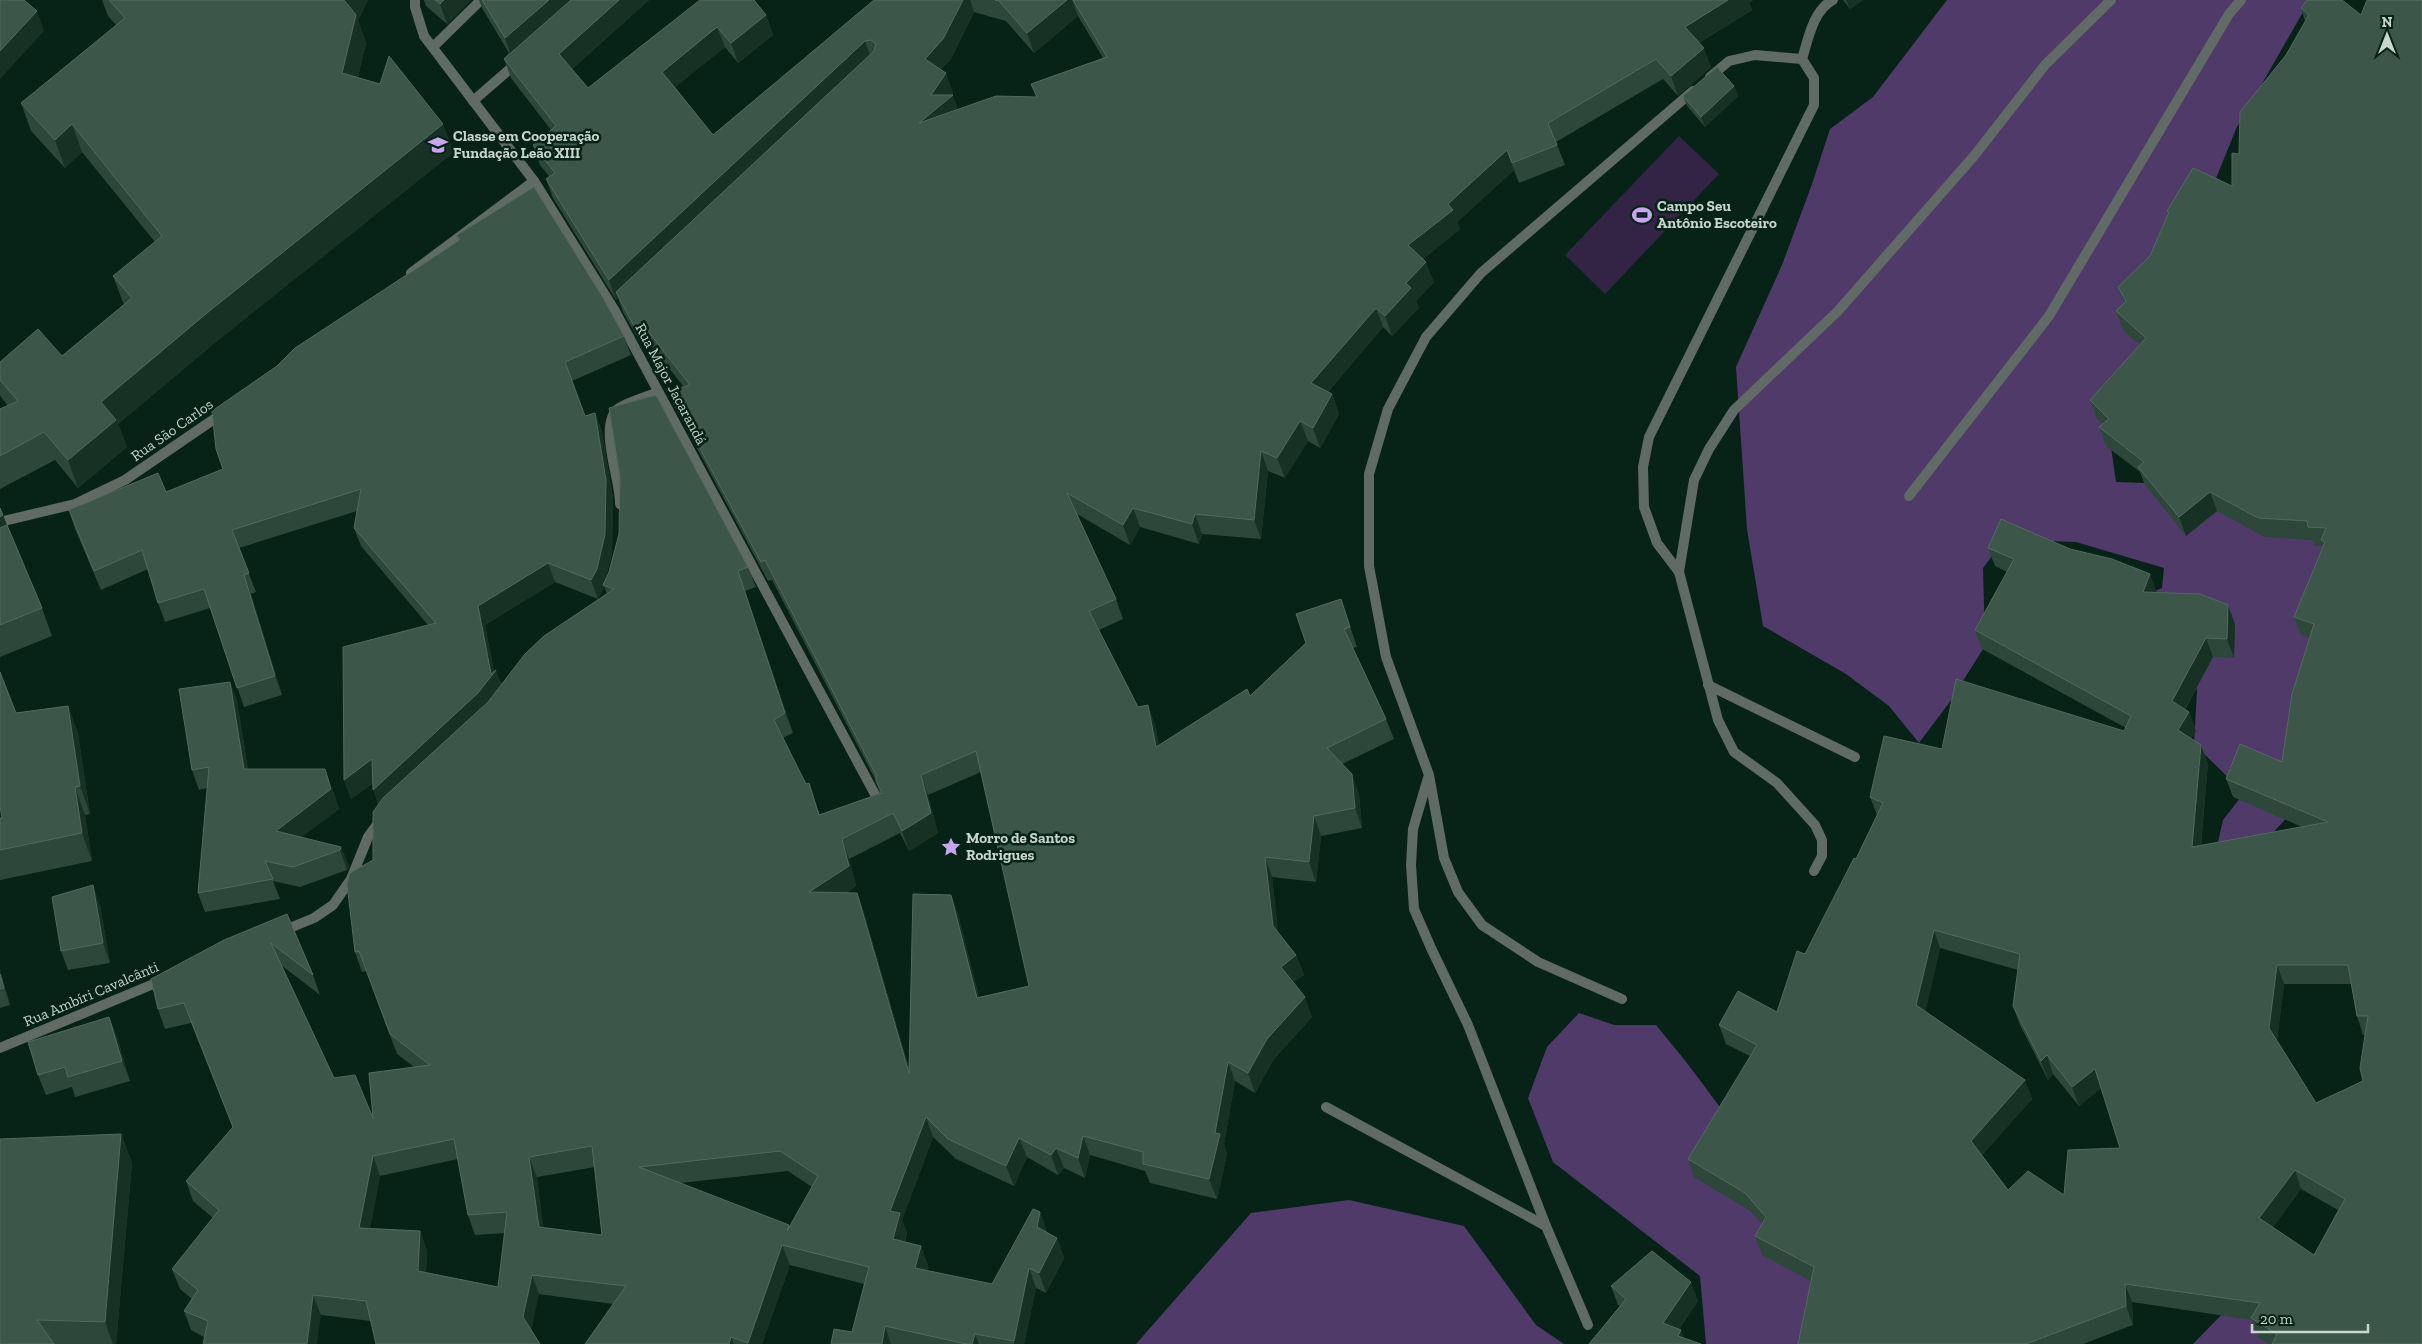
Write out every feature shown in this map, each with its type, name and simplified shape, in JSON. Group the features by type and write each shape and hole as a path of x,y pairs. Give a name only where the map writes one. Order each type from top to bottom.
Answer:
{"street":[{"name":"Rua Major Jacarandá","path":"415,0 415,7 424,36 534,181 618,308 658,392 877,798"},
{"path":"433,47 481,0"},
{"path":"1802,59 1815,20 1828,2 1833,0"},
{"path":"1679,572 1694,480 1709,449 1734,410 1838,311 1974,156 2045,65 2111,0"},
{"path":"1909,496 2050,316 2229,14 2241,0"},
{"path":"1622,999 1538,962 1482,925 1458,892 1444,858 1429,775 1386,657 1369,566 1369,474 1388,409 1426,337 1481,273 1729,61 1755,55 1802,59"},
{"path":"473,101 524,57"},
{"path":"1802,59 1814,78 1814,105 1649,436 1643,467 1644,507 1657,543 1679,572 1698,638 1718,720 1734,752 1777,783 1815,825 1822,840 1822,856 1814,871"},
{"path":"398,282 534,181"},
{"path":"620,516 620,498 608,431 612,417 619,408 658,392"},
{"name":"Rua São Carlos","path":"0,522 75,504 126,480 231,407"},
{"path":"1708,685 1855,757"},
{"path":"1429,775 1413,829 1411,866 1414,908 1430,948 1468,1025 1546,1226 1588,1325"},
{"path":"268,937 314,918 333,905 351,879 368,836 384,813"},
{"name":"Rua Ambíri Cavalcânti","path":"0,1048 175,975"},
{"path":"1326,1107 1546,1226"}],"shaded area":[{"path":"1947,0 2310,0 2236,129 2110,440 2116,482 2205,485 2330,529 2304,720 2285,740 2293,782 2295,809 2267,839 2218,842 2223,820 2244,793 2194,744 2197,691 2191,662 2145,595 2162,588 2164,568 2076,542 2005,539 1983,568 1985,646 1949,703 1919,743 1889,706 1846,674 1763,626 1747,529 1736,367 1782,265 1830,129 1873,97"},
{"name":"Campo Seu Antônio Escoteiro","path":"1679,136 1719,174 1605,294 1565,255"},
{"path":"1579,1013 1614,1025 1656,1025 1687,1063 1796,1209 1838,1244 1808,1344 1706,1344 1700,1276 1553,1162 1528,1098 1547,1047"},
{"path":"1349,1200 1464,1226 1536,1325 1564,1344 1136,1344 1251,1213"},
{"path":"2231,1305 2293,1344 2193,1344"}],"building":[{"path":"0,0 24,0 37,11 0,51"},
{"path":"109,0 344,0 356,15 342,73 380,84 389,56 443,124 207,313 101,402 116,420 68,460 44,432 0,456 0,409 18,401 0,380 0,362 38,329 62,356 132,298 113,276 162,236 72,124 55,140 21,103 125,18"},
{"path":"435,0 444,0 440,4"},
{"path":"482,0 549,0 505,38"},
{"path":"571,0 619,0 559,54 588,88 700,0 754,0 766,15 731,43 717,27 662,72 713,135 874,0 963,0 943,39 925,59 946,73 931,95 953,95 919,123 996,96 1037,97 1031,84 1107,57 1073,0 1728,0 1685,27 1704,48 1671,76 1656,59 1548,123 1557,145 1512,163 1507,150 1448,204 1453,210 1408,245 1426,262 1406,283 1411,288 1385,316 1376,308 1311,383 1332,394 1313,428 1300,421 1277,458 1261,451 1254,520 1195,514 1192,524 1133,508 1123,525 1067,493 1116,599 1089,611 1138,707 1148,705 1156,747 1247,689 1250,696 1306,643 1296,614 1341,599 1350,627 1344,629 1386,719 1327,748 1352,774 1355,808 1314,816 1309,862 1265,857 1273,926 1296,955 1281,967 1305,997 1267,1039 1248,1073 1228,1062 1215,1133 1220,1134 1209,1179 1143,1164 1143,1152 1083,1136 1078,1158 1056,1148 1051,1155 1019,1138 1006,1166 948,1139 926,1117 890,1211 900,1213 893,1239 921,1246 915,1268 992,1284 1033,1209 1040,1212 1037,1227 1057,1238 1039,1273 1029,1268 1014,1341 975,1334 972,1344 966,1344 885,1326 882,1344 831,1344 834,1329 852,1332 869,1267 782,1245 748,1343 731,1337 729,1344 585,1344 626,1286 532,1275 523,1317 540,1344 376,1344 366,1301 313,1295 307,1344 203,1344 208,1321 184,1311 198,1290 172,1269 219,1210 186,1181 233,1127 184,1003 158,1009 151,979 224,940 287,914 313,975 271,943 334,1078 355,1075 373,1118 369,1073 430,1065 390,1034 359,951 355,952 347,884 350,873 373,860 373,812 383,798 488,702 525,654 544,636 614,589 603,585 609,572 619,534 620,478 609,408 656,395 748,567 738,571 785,713 774,720 806,784 809,783 819,815 882,793 876,781 876,775 765,560 761,562 669,391 690,385 644,326 636,330 616,292 874,51 876,44 871,40 865,41 609,280 546,179 555,173 533,145 556,126 504,59","holes":["976,751 1029,986 977,998 951,895 913,894 909,1073 857,893 809,892 849,866 842,839 893,813 902,831 931,813 921,775","454,1139 468,1215 507,1212 498,1287 418,1271 420,1231 359,1228 373,1156","592,1146 602,1235 539,1227 529,1157","780,1151 818,1176 787,1231 789,1225 639,1167"]},
{"path":"995,0 1067,0 1027,33 999,1"},
{"path":"2307,0 2342,0 2361,15 2367,0 2422,0 2422,1344 2272,1344 2277,1334 2251,1318 2260,1303 2125,1284 2126,1306 2026,1344 1798,1344 1814,1267 1755,1236 1766,1217 1745,1193 1688,1159 1757,1045 1719,1025 1738,991 1777,1012 1797,951 1805,954 1854,858 1856,859 1883,803 1870,797 1884,736 1942,749 1956,679 2124,731 2131,716 1975,630 2014,559 1988,548 2001,519 2070,549 2112,559 2150,574 2143,592 2200,594 2228,605 2227,639 2206,638 2172,701 2189,712 2178,730 2201,745 2192,847 2328,822 2226,779 2240,744 2282,762 2292,694 2314,624 2294,617 2325,542 2321,540 2326,528 2308,527 2307,521 2258,518 2210,492 2179,517 2138,467 2144,462 2099,427 2109,419 2090,400 2146,338 2116,311 2126,301 2118,287 2150,256 2169,212 2167,211 2193,168 2232,186 2232,153 2239,154 2240,112 2286,55 2309,15 2301,8","holes":["1934,930 2020,954 2013,1006 2041,1061 2047,1055 2072,1087 2095,1069 2120,1148 2068,1150 2064,1195 2028,1171 2008,1190 1971,1141 2025,1080 1916,1005","2277,965 2348,965 2357,1016 2368,1016 2360,1068 2363,1081 2316,1103 2269,1028","2295,1170 2345,1199 2314,1255 2259,1218"]},
{"path":"1717,67 1734,86 1701,117 1683,96"},
{"path":"534,187 602,296 624,336 565,362 585,416 595,413 606,480 605,534 597,569 591,580 548,563 478,606 491,674 496,670 478,693 373,790 372,759 344,780 343,647 436,623 354,528 361,489 232,530 249,573 244,575 275,676 237,688 204,589 158,603 142,550 94,571 69,510 158,473 166,492 223,469 216,449 212,411 277,366 295,348 460,240 457,235"},
{"path":"7,525 42,608 0,625 0,528"},
{"path":"0,672 16,713 68,706 80,786 75,787 82,833 0,850 0,818 2,818 0,806"},
{"path":"230,682 244,769 325,769 331,789 276,831 341,847 340,850 293,867 265,861 273,879 198,893 209,767 192,770 179,689"},
{"path":"93,885 103,943 61,951 52,897"},
{"path":"0,974 4,988 0,989"},
{"path":"109,1017 122,1061 68,1077 65,1067 38,1075 28,1042"},
{"path":"121,1134 105,1322 37,1320 54,1344 0,1344 0,1139"},
{"path":"1652,1251 1691,1282 1663,1323 1681,1330 1678,1336 1701,1344 1589,1344 1626,1299 1611,1286"}],"place":[{"name":"Classe em Cooperação Fundação Leão XIII","path":"438,145"},
{"name":"Campo Seu Antônio Escoteiro","path":"1642,215"},
{"name":"Morro de Santos Rodrigues","path":"951,847"}]}
